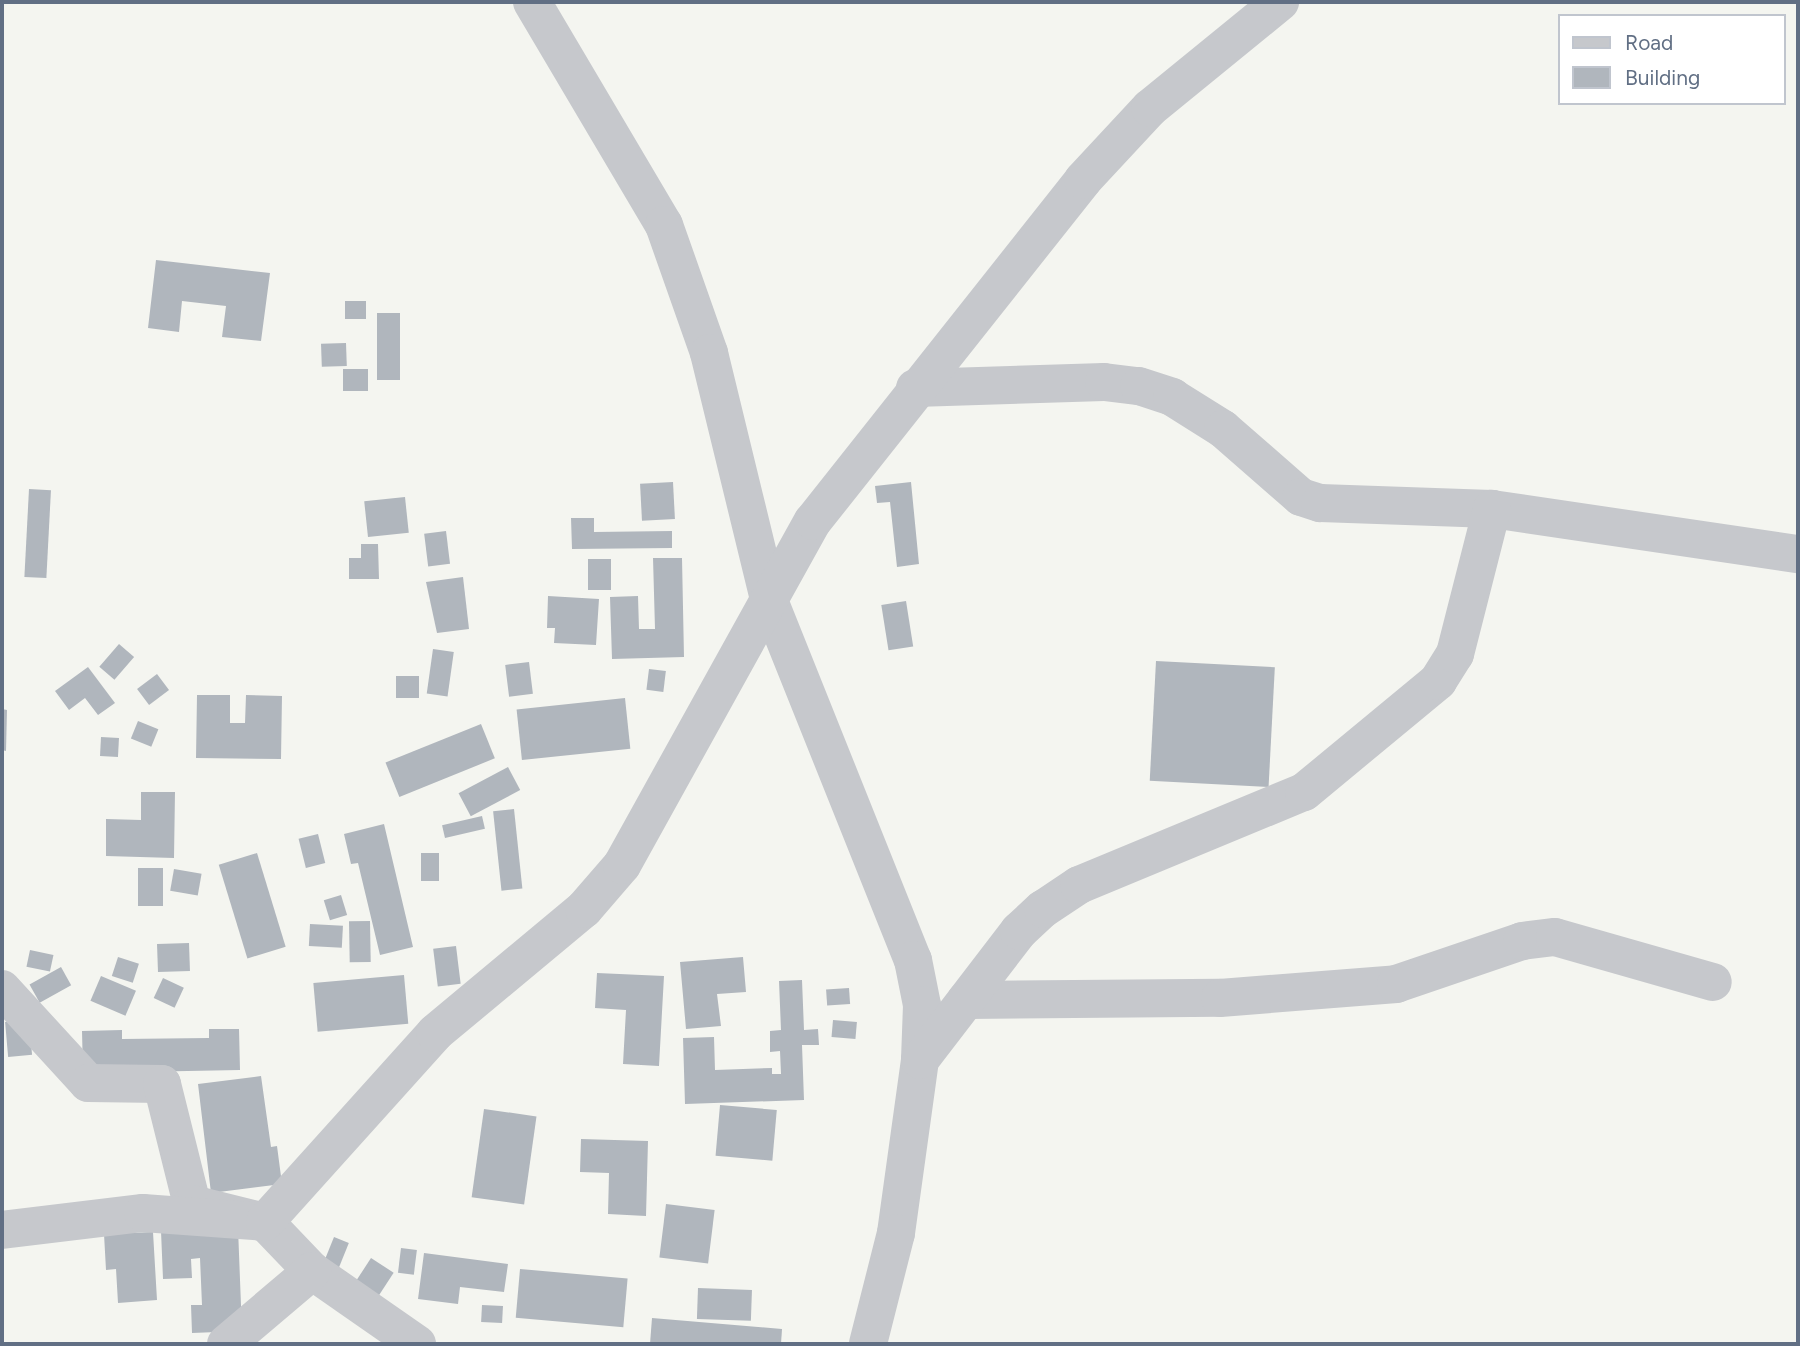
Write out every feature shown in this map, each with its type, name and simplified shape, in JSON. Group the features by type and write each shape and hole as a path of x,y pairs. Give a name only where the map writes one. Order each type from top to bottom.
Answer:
{"street":[{"path":"532,2 664,225 709,353 771,603 913,960 922,1005 920,1060 896,1233 868,1344"},
{"path":"265,1222 435,1033 584,909 622,865 771,603 813,521 915,388 1083,180 1150,108 1280,2"},
{"path":"915,388 1104,382 1139,386 1172,397 1223,429 1301,497 1344,506 1492,509 1798,554"},
{"path":"920,1060 1019,931 1042,909 1079,885 1304,792 1438,681 1455,654 1492,509"},
{"path":"966,1000 1220,998 1396,984 1522,941 1555,937 1713,982"},
{"path":"2,989 88,1083 162,1084 192,1205 265,1222 312,1271 417,1344"},
{"path":"2,1230 142,1213 265,1222"},
{"path":"226,1344 312,1271"}],"building":[{"path":"156,260 270,273 261,341 222,337 226,306 182,301 179,332 148,328"},
{"path":"345,301 366,301 366,319 345,319"},
{"path":"377,313 400,313 400,380 377,380"},
{"path":"346,343 347,366 322,367 321,344"},
{"path":"343,369 368,369 368,391 343,391"},
{"path":"673,482 675,519 642,521 640,484"},
{"path":"911,482 919,564 897,567 890,502 877,503 875,486"},
{"path":"29,489 51,490 46,578 24,577"},
{"path":"405,497 409,533 368,537 364,501"},
{"path":"571,518 594,518 594,532 672,531 672,548 572,549"},
{"path":"446,531 450,564 428,566 424,534"},
{"path":"361,544 378,544 379,579 349,579 349,558 361,558"},
{"path":"653,558 682,558 684,657 612,659 610,597 638,596 639,629 655,629"},
{"path":"588,559 611,559 611,590 588,590"},
{"path":"463,577 469,629 437,633 426,582"},
{"path":"548,596 599,599 596,645 554,643 555,628 547,628"},
{"path":"906,601 913,646 889,650 881,605"},
{"path":"119,644 134,657 114,680 99,667"},
{"path":"433,649 454,652 448,696 427,694"},
{"path":"1156,661 1275,667 1269,787 1150,781"},
{"path":"529,662 533,694 509,697 505,665"},
{"path":"88,667 115,703 98,715 85,698 69,710 55,691"},
{"path":"649,669 666,671 663,692 646,690"},
{"path":"157,674 169,690 149,705 137,689"},
{"path":"396,676 419,676 419,698 396,698"},
{"path":"197,695 230,695 230,723 245,723 246,695 282,696 281,759 196,758"},
{"path":"625,698 630,749 522,760 517,709"},
{"path":"2,709 7,710 6,751 2,750"},
{"path":"138,721 158,729 151,747 131,739"},
{"path":"481,724 495,758 399,797 386,763"},
{"path":"101,737 119,738 118,757 100,756"},
{"path":"508,767 520,790 471,816 459,793"},
{"path":"141,792 175,792 174,858 106,856 106,819 141,820"},
{"path":"514,809 522,889 501,891 493,811"},
{"path":"482,816 485,829 445,838 442,825"},
{"path":"384,824 413,947 380,955 358,863 351,864 344,834"},
{"path":"318,834 325,863 306,868 299,839"},
{"path":"257,853 286,947 247,958 219,865"},
{"path":"421,853 439,853 439,881 421,881"},
{"path":"138,868 163,868 163,906 138,906"},
{"path":"174,869 202,874 198,896 170,891"},
{"path":"341,895 347,915 330,920 324,900"},
{"path":"349,921 370,921 371,962 350,962"},
{"path":"310,924 343,926 342,948 309,946"},
{"path":"189,943 190,971 158,972 157,944"},
{"path":"456,946 461,984 438,987 433,949"},
{"path":"30,950 53,955 50,972 26,967"},
{"path":"118,957 139,964 133,983 112,976"},
{"path":"743,957 746,992 717,994 721,1026 686,1029 680,962"},
{"path":"61,967 71,985 40,1003 30,984"},
{"path":"597,973 664,976 659,1066 623,1064 626,1010 595,1008"},
{"path":"404,975 408,1024 318,1032 313,983"},
{"path":"101,976 136,991 125,1016 90,1001"},
{"path":"163,978 184,988 175,1008 154,998"},
{"path":"802,980 804,1030 818,1029 819,1045 802,1045 804,1100 685,1104 683,1038 714,1037 715,1070 772,1068 772,1074 781,1074 780,1051 770,1052 770,1031 781,1030 779,981"},
{"path":"849,988 850,1004 827,1006 826,990"},
{"path":"29,1020 32,1055 8,1057 5,1022"},
{"path":"833,1020 857,1022 855,1039 832,1037"},
{"path":"209,1029 239,1029 240,1070 83,1073 82,1031 122,1030 122,1039 209,1038"},
{"path":"261,1076 271,1147 277,1146 282,1184 211,1193 198,1084"},
{"path":"720,1105 777,1110 772,1161 716,1156"},
{"path":"484,1109 536,1116 524,1205 472,1197"},
{"path":"581,1139 648,1141 646,1216 608,1214 609,1173 580,1172"},
{"path":"666,1204 715,1210 708,1264 659,1258"},
{"path":"238,1228 242,1331 192,1333 191,1305 202,1305 200,1258 191,1259 192,1278 163,1279 161,1231"},
{"path":"153,1232 157,1300 118,1303 116,1269 106,1270 104,1234"},
{"path":"334,1237 349,1243 338,1269 324,1263"},
{"path":"401,1248 417,1250 414,1275 398,1273"},
{"path":"424,1253 508,1264 504,1292 460,1287 458,1304 418,1299"},
{"path":"371,1258 394,1273 378,1297 355,1282"},
{"path":"520,1269 628,1278 623,1327 516,1318"},
{"path":"698,1288 752,1290 751,1321 697,1319"},
{"path":"482,1305 503,1306 502,1323 481,1322"},
{"path":"652,1318 782,1329 781,1344 650,1344"}]}
